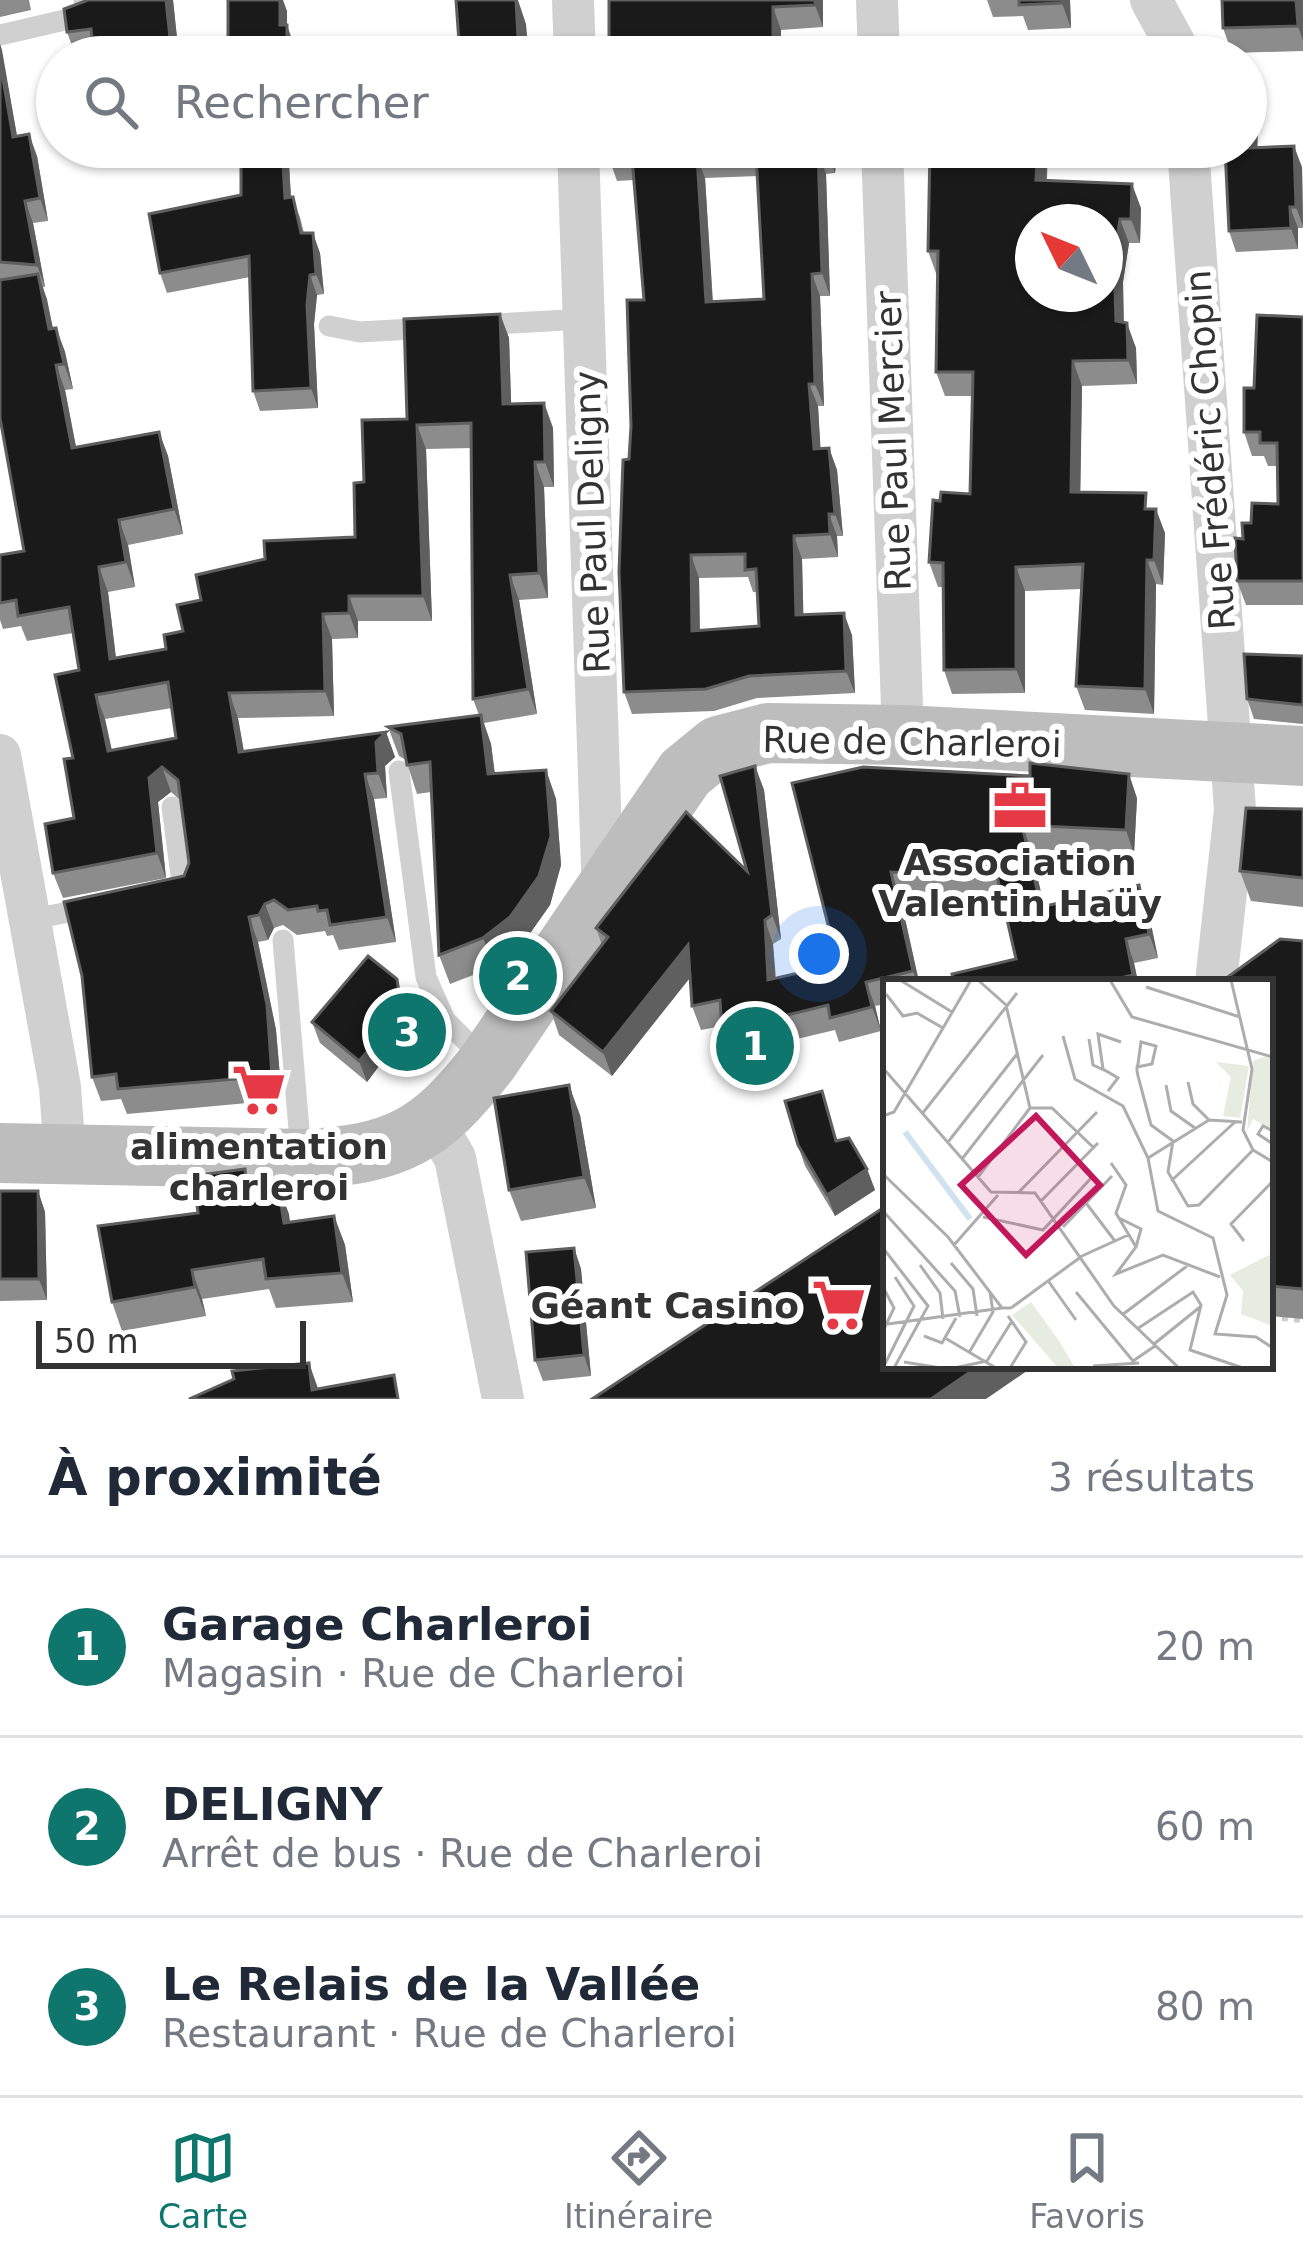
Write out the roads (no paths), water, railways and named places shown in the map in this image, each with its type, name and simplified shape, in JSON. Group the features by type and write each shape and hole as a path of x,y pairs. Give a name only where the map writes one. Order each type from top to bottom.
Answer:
{"street":[{"path":"573,0 574,36"},
{"path":"877,0 878,36"},
{"path":"1151,0 1171,36"},
{"name":"Rue Paul Deligny","path":"579,168 603,896"},
{"name":"Rue Paul Mercier","path":"883,168 903,735"},
{"name":"Rue Frédéric Chopin","path":"1190,168 1234,810 1216,979"},
{"name":"Rue de Charleroi","path":"0,1153 302,1159 374,1152 435,1124 488,1062 685,773 718,746 768,733 903,735 1303,756"},
{"path":"0,755 62,1099 65,1155"},
{"path":"435,1124 455,1158 503,1399"}],"lane":[{"path":"0,35 86,15 84,0"},
{"path":"329,326 361,332 586,320"},
{"path":"399,772 426,977 457,1036 488,1062"},
{"path":"29,920 183,890 172,806"},
{"path":"283,940 302,1159"}],"place":[{"name":"Association Valentin Haüy","path":"1020,806"},
{"name":"DELIGNY","path":"518,976"},
{"name":"Le Relais de la Vallée","path":"407,1032"},
{"name":"Garage Charleroi","path":"755,1046"},
{"name":"alimentation charleroi","path":"259,1090"},
{"name":"Géant Casino","path":"839,1305"}]}
